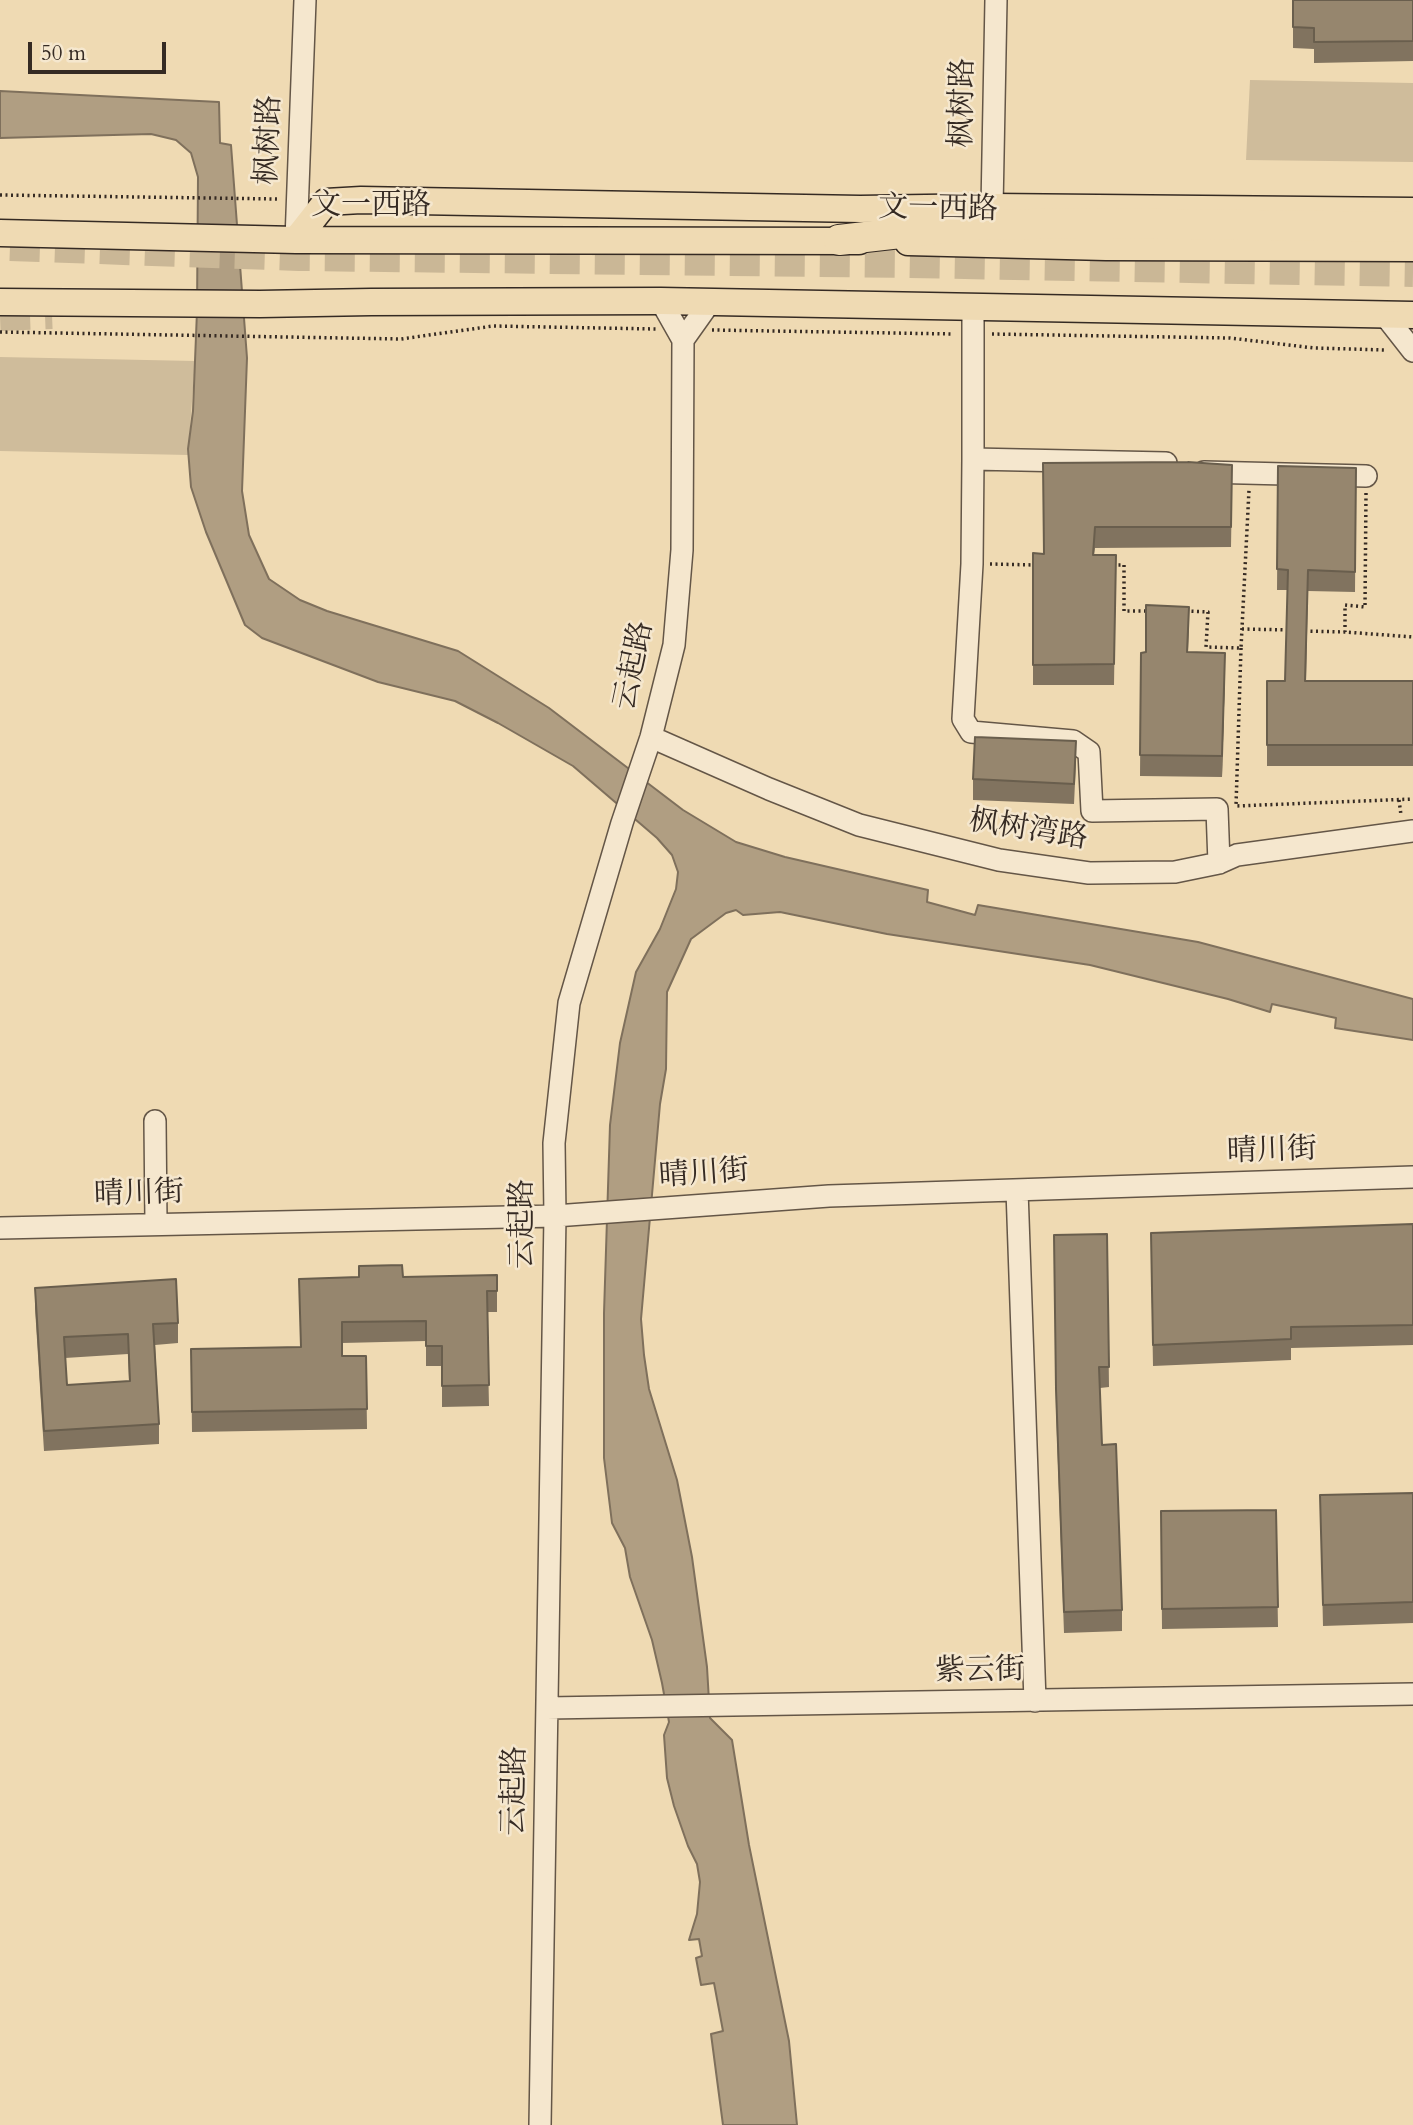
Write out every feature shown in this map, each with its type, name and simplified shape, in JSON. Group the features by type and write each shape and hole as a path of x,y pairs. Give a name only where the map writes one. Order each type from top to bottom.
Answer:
{"highway":[{"path":"839,240 971,225 1093,223 1413,227"}],"main road":[{"name":"文一西路","path":"296,240 326,202 860,209 992,207 1413,211"},
{"path":"590,241 632,226 723,217 749,206"},
{"path":"0,233 296,240"},
{"name":"文一西路","path":"296,240 839,240 1106,247 1413,248"},
{"path":"0,302 710,302 1413,315"}],"street":[{"name":"枫树路","path":"296,240 305,0"},
{"name":"枫树路","path":"992,207 996,0"},
{"path":"661,302 684,333 710,302"},
{"path":"974,307 972,564 963,719 971,732 1073,741 1089,752 1092,811 1217,809 1219,863"},
{"path":"1384,314 1413,350"},
{"name":"云起路","path":"540,2125 554,1143 569,1003 622,823 651,737 674,645 682,551 684,333"},
{"path":"973,459 1174,463 1196,472 1366,476"},
{"name":"枫树湾路","path":"651,737 859,825 999,860 1089,873 1175,872 1219,863 1237,855 1413,831"},
{"path":"155,1121 156,1223"},
{"name":"晴川街","path":"0,1228 555,1216 829,1196 1413,1177"},
{"path":"1017,1190 1035,1701"},
{"name":"紫云街","path":"547,1708 1413,1694"}],"path":[{"path":"0,195 252,198"},
{"path":"0,332 401,339 493,326 684,333 1230,338 1314,348 1413,350"},
{"path":"1250,474 1236,806 1413,799"},
{"path":"1345,632 1345,605 1365,607 1366,476"},
{"path":"972,564 1041,565"},
{"path":"1111,565 1124,565 1124,611 1160,611"},
{"path":"1184,611 1208,611 1206,647 1241,648"},
{"path":"1242,629 1413,637"}],"shaded area":[{"path":"1250,80 1413,83 1413,162 1246,160"},
{"path":"0,91 219,102 220,143 231,145 247,358 242,491 249,535 269,579 300,600 327,611 458,651 549,708 683,810 736,842 785,857 928,890 927,902 975,915 978,905 1198,942 1413,999 1413,1040 1335,1028 1336,1018 1272,1004 1270,1012 1090,965 887,934 780,912 743,915 736,910 726,913 691,939 667,992 666,1069 660,1104 641,1319 644,1355 649,1389 677,1480 692,1557 707,1667 710,1718 732,1740 749,1845 789,2041 797,2125 723,2125 711,2034 723,2031 714,1983 701,1985 696,1958 702,1956 699,1939 689,1940 697,1914 700,1882 697,1864 674,1806 667,1778 664,1735 669,1722 662,1683 652,1640 630,1577 625,1548 612,1523 604,1458 604,1313 610,1125 620,1043 636,972 660,929 676,889 678,872 672,855 657,838 573,766 498,723 455,701 378,682 262,638 245,625 206,532 191,487 188,449 193,411 197,311 198,177 191,153 176,140 151,134 0,138"},
{"path":"0,357 195,361 188,455 0,451"}],"building":[{"path":"1293,0 1413,0 1413,41 1314,42 1314,28 1293,27"},
{"path":"1188,462 1232,465 1231,527 1095,527 1093,555 1116,555 1114,664 1033,665 1033,553 1044,554 1043,463"},
{"path":"1278,466 1356,468 1355,572 1308,570 1305,681 1413,681 1413,745 1267,745 1267,681 1285,681 1288,570 1277,569"},
{"path":"1146,605 1189,607 1187,652 1225,653 1222,756 1140,755 1141,653 1146,652"},
{"path":"975,737 1076,741 1074,784 973,779"},
{"path":"1413,1224 1413,1325 1291,1327 1291,1339 1153,1345 1151,1233"},
{"path":"1107,1234 1109,1367 1099,1367 1102,1445 1116,1444 1122,1610 1064,1612 1054,1235"},
{"path":"402,1265 403,1277 497,1275 497,1291 487,1291 489,1385 442,1386 442,1346 426,1346 426,1321 342,1322 342,1356 366,1356 367,1409 192,1412 191,1349 301,1347 299,1279 359,1277 359,1266"},
{"path":"176,1279 178,1323 153,1324 159,1424 44,1431 35,1288","holes":["128,1334 130,1381 67,1385 64,1337"]},
{"path":"1413,1493 1413,1602 1323,1605 1320,1495"},
{"path":"1276,1510 1278,1607 1162,1609 1161,1511"}],"tunnel":[{"path":"10,246 299,256 1413,272"},
{"path":"0,316 52,314"}]}
